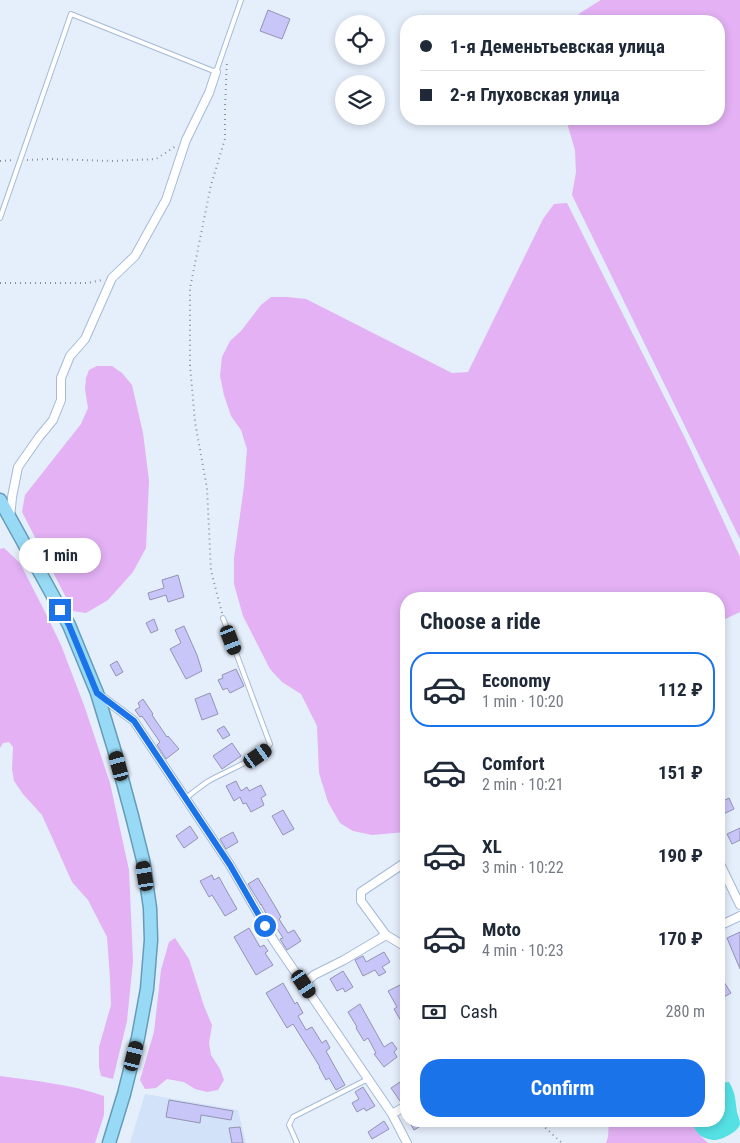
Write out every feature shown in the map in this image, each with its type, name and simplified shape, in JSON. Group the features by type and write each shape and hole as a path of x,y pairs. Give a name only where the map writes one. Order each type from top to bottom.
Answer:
{"highway":[{"path":"0,500 69,625 97,693 121,774 143,860 150,908 151,940 147,989 138,1038 109,1143"}],"street":[{"path":"10,519 18,467 53,420 61,400 61,378 70,356 85,339 112,278 135,256 166,200 186,140 209,93 216,72"},
{"path":"97,693 134,721 185,799 208,830 274,941 392,1114 407,1143"},
{"path":"400,866 361,892 361,901 386,935 400,943"},
{"path":"725,874 740,905"},
{"path":"725,923 740,916"},
{"path":"304,984 314,975 386,935"},
{"path":"392,1114 400,1109"}],"lane":[{"path":"0,218 71,14 216,72 241,0"},
{"path":"185,799 208,782 258,756 270,744 223,618"},
{"path":"297,1143 289,1125 293,1117 368,1079"}],"path":[{"path":"223,618 211,571 207,488 195,422 190,365 190,288 211,185 225,139 228,56"},
{"path":"0,161 156,159 186,140"},
{"path":"0,283 87,283 112,278"},
{"path":"545,1127 562,1143"}],"shaded area":[{"path":"601,0 740,0 740,539 572,195 576,172 575,150 568,125 725,125 725,15 578,15"},
{"path":"567,203 686,440 740,557 740,612 725,619 725,592 400,592 400,833 372,835 353,831 340,823 328,802 319,773 317,726 301,694 282,682 270,669 243,616 234,584 234,558 247,449 241,430 231,416 224,395 220,376 222,357 230,341 241,331 261,305 271,297 287,297 306,299 452,373 468,372 543,219 554,204"},
{"path":"97,366 112,366 122,373 132,385 143,433 149,481 146,548 133,572 108,600 86,613 73,611 22,512 25,495 81,424 88,408 85,389 86,378 89,370"},
{"path":"4,548 20,563 61,645 85,708 110,783 129,870 133,961 127,1021 113,1079 101,1076 99,1067 99,1047 111,1005 107,937 88,900 72,882 42,815 14,781 12,769 13,747 9,742 3,743 0,748 0,549"},
{"path":"175,938 189,959 212,1025 209,1043 211,1055 220,1069 224,1080 218,1090 207,1092 195,1089 184,1082 167,1079 156,1088 145,1089 140,1080 154,1032 161,970 169,942"},
{"path":"0,1076 66,1086 104,1096 104,1115 95,1143 0,1143"},
{"path":"145,1094 238,1110 246,1143 130,1143"},
{"path":"609,1127 694,1127 708,1143 606,1143"}],"water":[{"path":"725,1082 729,1082 733,1090 740,1122 739,1127 733,1133 721,1139 713,1140 703,1137 694,1127 725,1127"}],"building":[{"path":"268,10 290,19 282,39 260,31"},
{"path":"178,575 184,597 168,602 166,595 150,600 148,593 164,588 162,580"},
{"path":"154,619 158,630 151,633 146,623"},
{"path":"184,626 202,671 186,679 170,649 181,643 175,630"},
{"path":"117,661 123,672 116,676 110,665"},
{"path":"236,669 244,686 230,693 227,688 223,690 218,680 223,678 222,675"},
{"path":"210,693 218,714 202,720 195,699"},
{"path":"143,699 167,737 179,749 166,759 157,745 160,742 142,716 140,717 135,710 140,707 138,703"},
{"path":"224,726 230,735 223,739 217,730"},
{"path":"232,743 241,756 222,769 213,756"},
{"path":"236,781 241,791 247,787 249,791 261,785 266,795 261,798 264,805 251,812 246,803 243,804 240,797 234,801 226,786"},
{"path":"729,798 734,809 725,813 725,800"},
{"path":"283,810 294,829 283,835 272,816"},
{"path":"190,826 198,838 184,848 176,836"},
{"path":"740,828 740,840 732,844 727,834"},
{"path":"233,832 238,842 226,849 220,839"},
{"path":"212,875 214,880 219,877 237,909 225,916 212,895 209,897 200,881"},
{"path":"258,878 281,917 279,919 288,933 294,930 301,941 287,950 280,939 283,938 273,922 271,923 248,884"},
{"path":"249,928 260,947 264,945 268,951 265,953 273,965 256,975 234,937"},
{"path":"740,932 740,969 727,938"},
{"path":"384,952 390,962 382,967 386,972 379,976 375,970 363,976 355,960 363,956 366,962"},
{"path":"343,971 353,987 345,992 343,988 337,991 330,979"},
{"path":"283,983 295,1004 297,1002 303,1013 298,1016 306,1030 312,1027 322,1043 326,1040 330,1048 326,1051 345,1085 336,1090 329,1078 326,1080 293,1024 287,1028 266,993"},
{"path":"725,984 731,993 725,996"},
{"path":"400,985 400,1019 394,1009 397,1007 388,991"},
{"path":"360,1004 384,1047 392,1042 397,1049 394,1052 397,1057 384,1067 374,1054 376,1053 368,1038 364,1041 348,1012"},
{"path":"400,1082 400,1101 391,1088"},
{"path":"363,1087 375,1106 366,1111 364,1108 357,1112 352,1103 359,1099 355,1092"},
{"path":"169,1100 233,1111 231,1120 201,1115 200,1123 166,1117"},
{"path":"384,1121 389,1129 372,1139 368,1132"},
{"path":"240,1127 243,1143 232,1143 229,1128"}],"route":[{"path":"60,610 69,625 97,693 134,721 185,799 208,830 265,926"}]}
